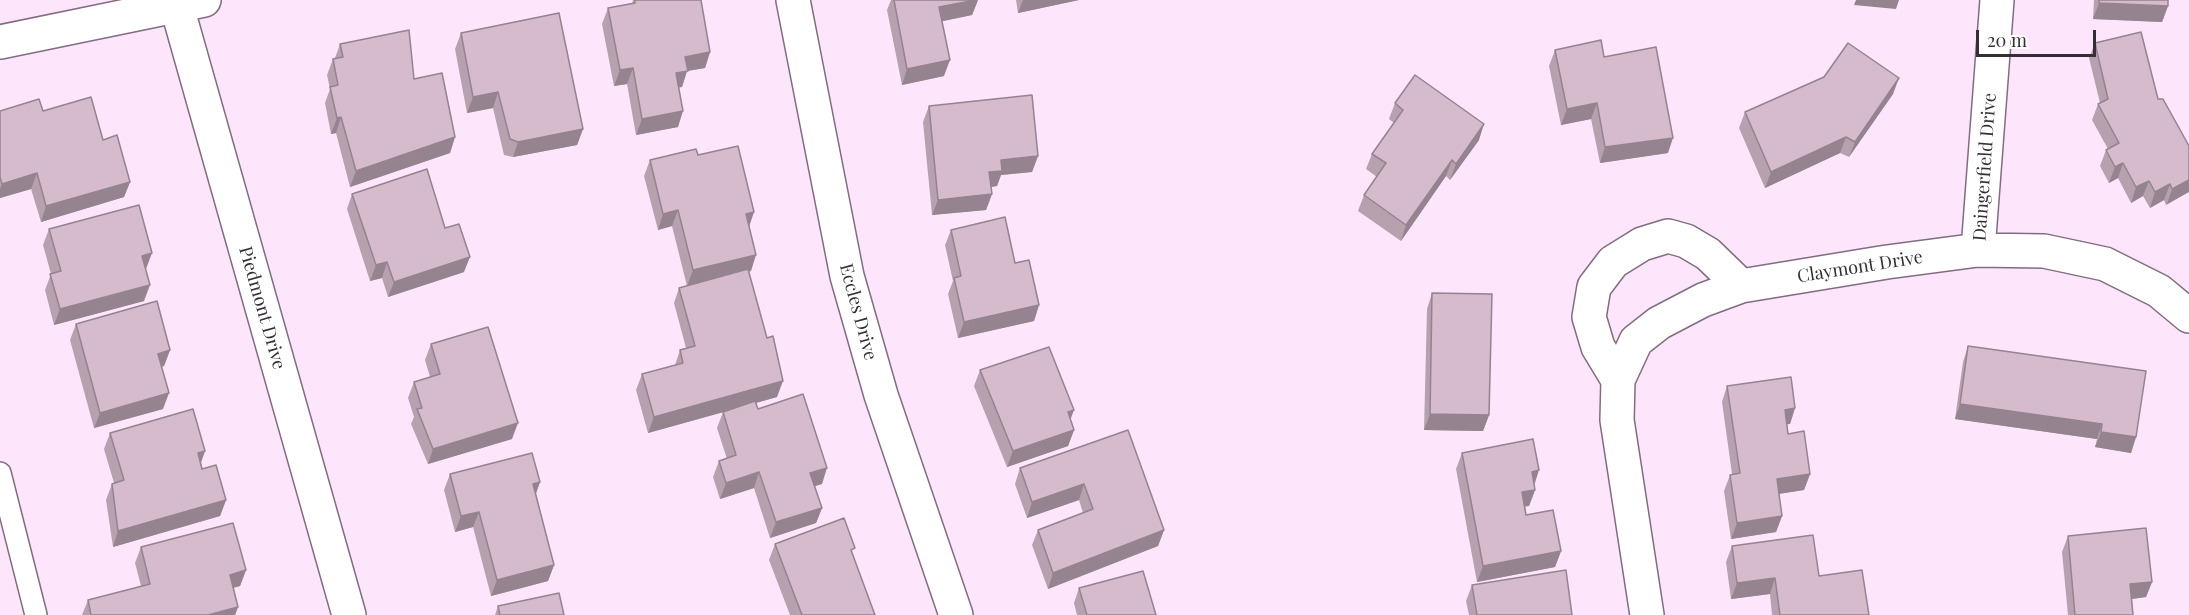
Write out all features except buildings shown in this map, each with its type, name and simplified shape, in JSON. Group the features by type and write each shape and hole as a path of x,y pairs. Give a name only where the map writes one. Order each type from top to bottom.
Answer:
{"street":[{"name":"Eccles Drive","path":"793,0 847,276 881,395 956,615"},
{"name":"Daingerfield Drive","path":"1997,0 1978,250 2044,251 2105,264 2159,291 2189,316"},
{"path":"0,42 185,2"},
{"name":"Piedmont Drive","path":"185,2 349,615"},
{"path":"1618,380 1598,347 1588,317 1594,287 1613,262 1642,244 1668,236 1686,242 1708,254 1741,286"},
{"name":"Claymont Drive","path":"1647,615 1617,420 1618,380 1636,341 1659,323 1703,300 1741,286 1887,262 1978,250"}],"lane":[{"path":"0,473 36,615"}]}
